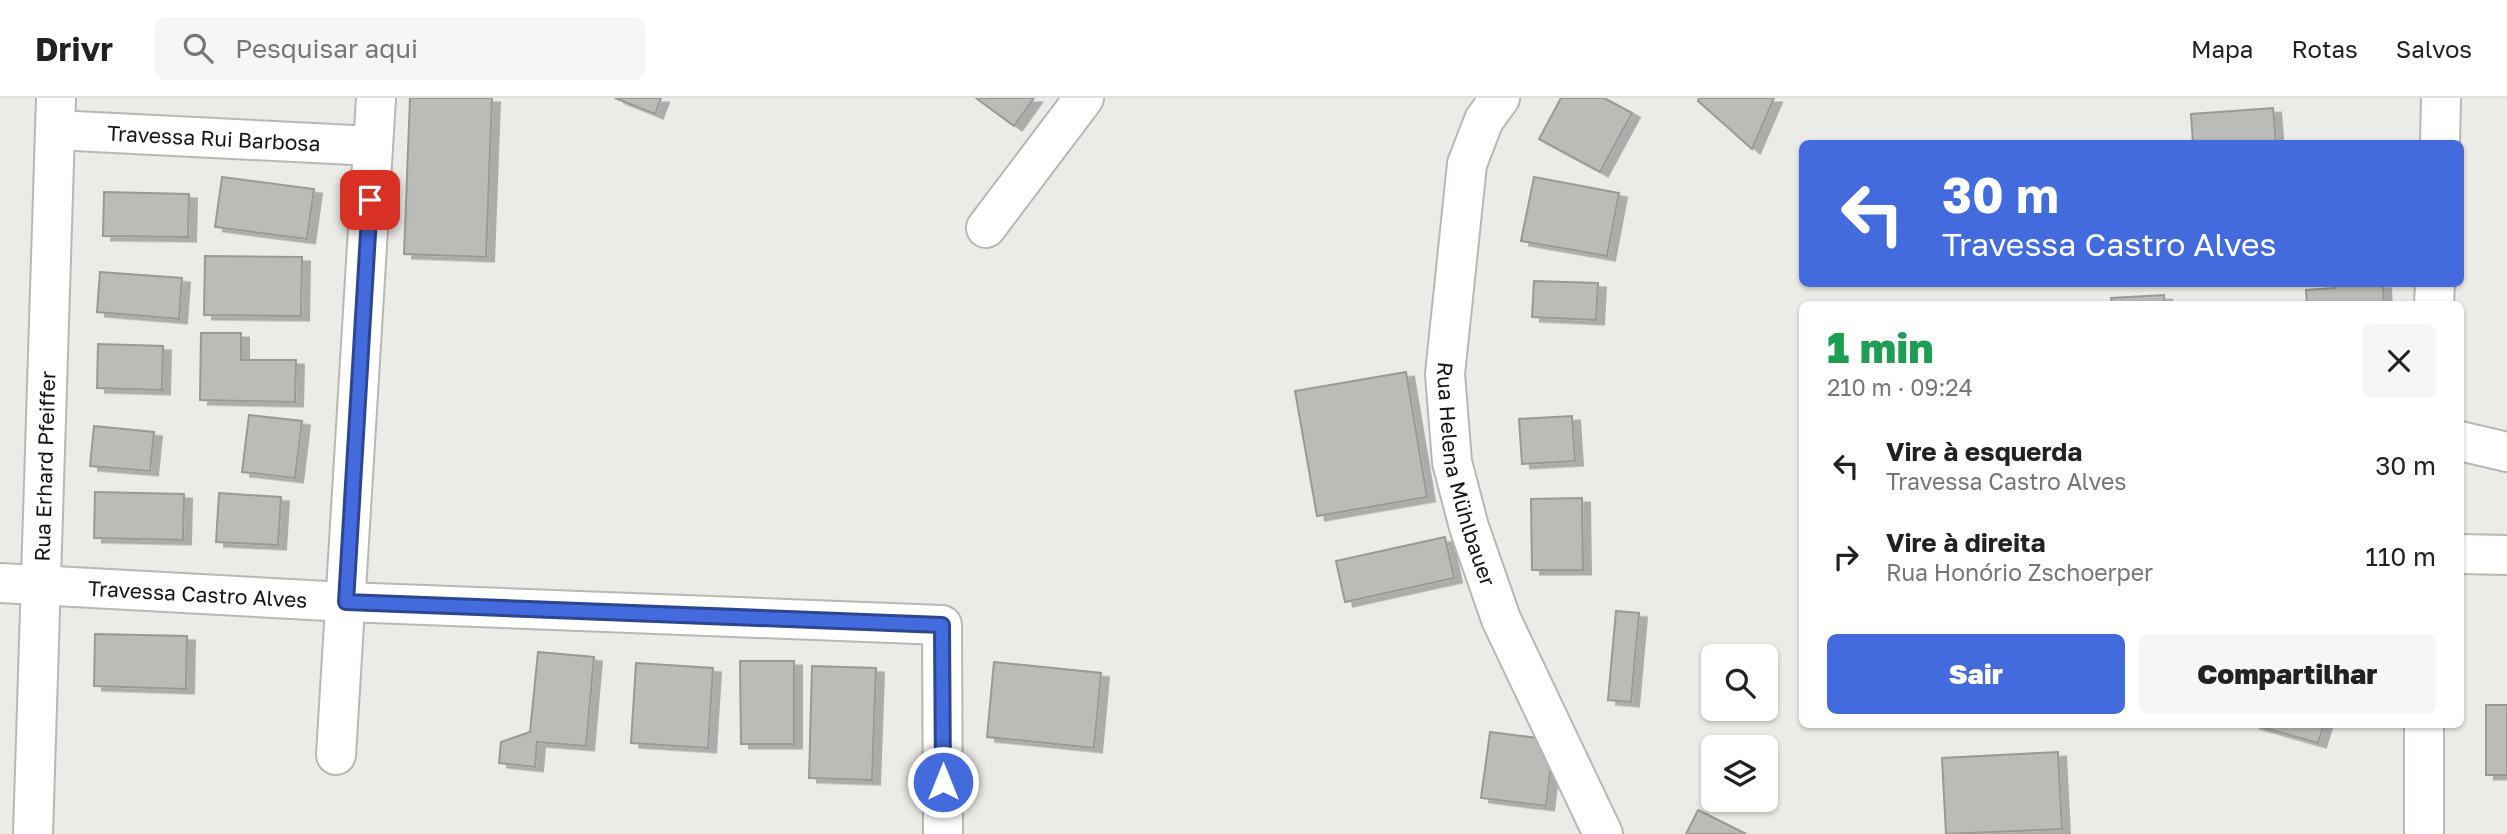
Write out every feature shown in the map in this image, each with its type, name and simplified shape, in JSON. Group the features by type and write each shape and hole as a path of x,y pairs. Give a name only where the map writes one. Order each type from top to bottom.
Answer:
{"street":[{"path":"336,755 376,98"},
{"path":"986,228 1084,98"},
{"name":"Rua Helena Mühlbauer","path":"1500,98 1484,120 1467,164 1445,374 1452,462 1469,527 1502,619 1603,834"},
{"path":"2440,140 2441,98"},
{"name":"Travessa Rui Barbosa","path":"55,114 373,146"},
{"name":"Rua Erhard Pfeiffer","path":"33,834 55,114"},
{"path":"2464,442 2507,452"},
{"path":"2464,554 2507,555"},
{"name":"Travessa Castro Alves","path":"0,583 346,602 942,625 943,834"},
{"path":"2424,728 2424,834"}],"building":[{"path":"410,98 492,98 486,257 404,254"},
{"path":"615,98 661,98 655,114"},
{"path":"976,98 1034,98 1014,126"},
{"path":"1561,98 1604,98 1632,113 1600,172 1539,139"},
{"path":"1699,98 1774,98 1752,149 1698,101"},
{"path":"2273,108 2276,140 2193,140 2191,114"},
{"path":"222,177 314,189 307,239 215,227"},
{"path":"1534,177 1619,193 1607,256 1521,241"},
{"path":"104,192 189,194 188,237 103,236"},
{"path":"205,256 302,257 301,316 204,315"},
{"path":"100,272 182,278 179,319 97,312"},
{"path":"1534,281 1598,283 1596,320 1532,317"},
{"path":"2383,287 2384,301 2307,301 2306,290"},
{"path":"2164,295 2165,301 2112,301 2111,298"},
{"path":"201,333 241,333 241,360 296,360 295,402 200,400"},
{"path":"98,344 163,346 162,390 97,388"},
{"path":"1406,372 1427,497 1317,516 1295,391"},
{"path":"249,415 302,421 295,478 242,472"},
{"path":"1572,416 1575,461 1522,464 1519,419"},
{"path":"94,426 154,432 150,471 90,466"},
{"path":"95,492 184,494 183,540 94,538"},
{"path":"219,493 281,497 278,545 216,542"},
{"path":"1582,498 1583,570 1532,570 1531,499"},
{"path":"1445,537 1454,578 1345,602 1336,561"},
{"path":"1616,611 1639,613 1631,702 1608,700"},
{"path":"95,634 187,636 186,689 94,686"},
{"path":"538,652 594,657 586,746 537,742 535,767 499,763 501,742 530,732"},
{"path":"740,661 794,661 794,744 741,744"},
{"path":"994,662 1101,673 1094,748 987,737"},
{"path":"636,663 713,668 708,748 631,743"},
{"path":"812,666 876,668 872,780 809,778"},
{"path":"2486,705 2507,705 2507,775 2486,775"},
{"path":"2265,728 2323,728 2318,743"},
{"path":"1490,732 1554,740 1546,806 1481,798"},
{"path":"2058,752 2062,829 1946,834 1942,758"},
{"path":"1698,810 1746,834 1686,834"}],"route":[{"path":"370,200 346,602 942,625 943,782"}]}
